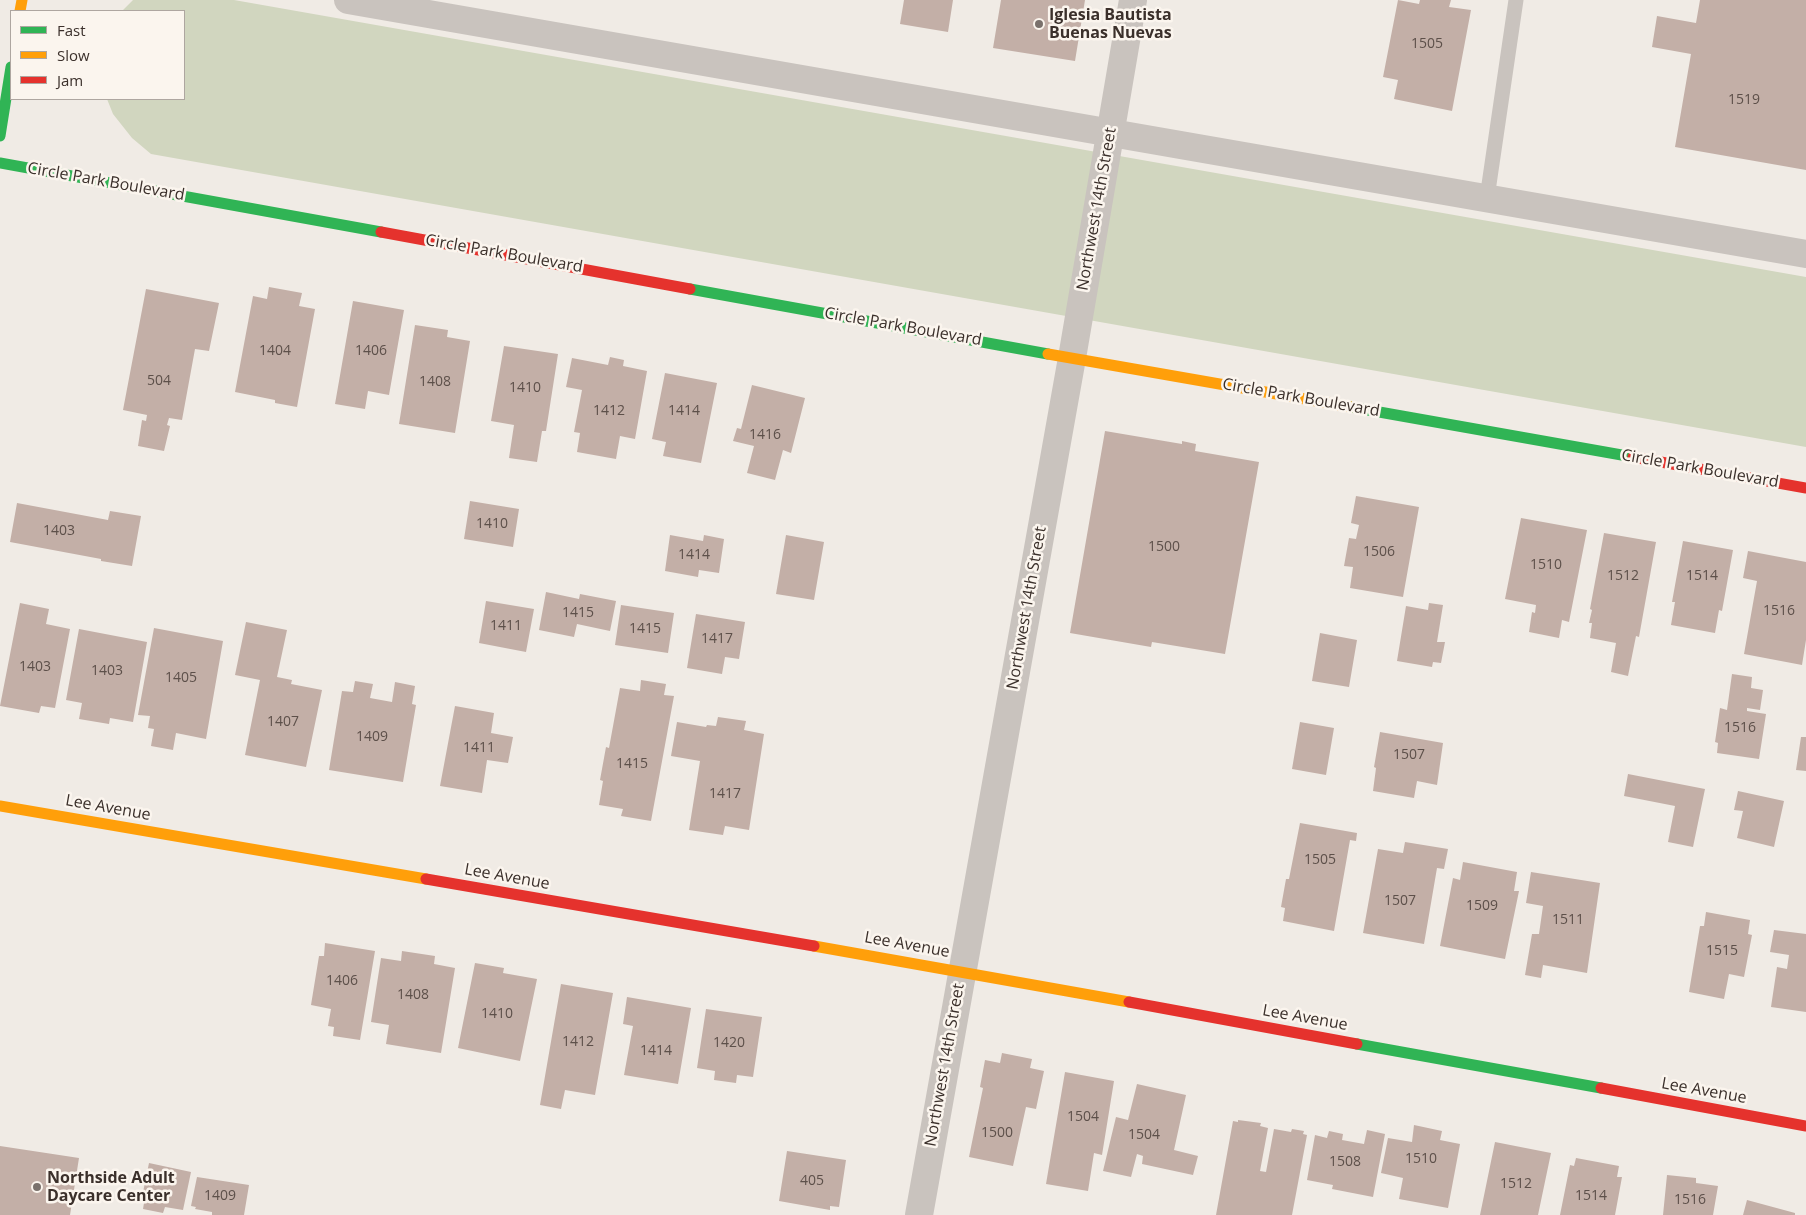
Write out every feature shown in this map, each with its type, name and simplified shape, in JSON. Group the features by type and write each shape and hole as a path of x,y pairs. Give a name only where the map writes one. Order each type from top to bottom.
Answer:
{"street":[{"path":"348,0 1806,254"},
{"name":"Northwest 14th Street","path":"919,1215 1072,358 1133,0"},
{"path":"0,136 10,73"},
{"name":"Circle Park Boulevard","path":"0,163 1072,358 1806,488"},
{"name":"Lee Avenue","path":"0,806 962,971 1806,1126"}],"lane":[{"path":"1487,198 1516,0"}],"green space":[{"path":"133,0 234,0 1806,277 1806,447 151,154 132,138 113,114 107,100 185,100 185,10 123,10"}],"building":[{"path":"904,0 953,0 948,32 900,24"},
{"name":"Iglesia Bautista Buenas Nuevas","path":"1001,0 1085,0 1075,61 993,48"},
{"path":"1398,0 1419,4 1420,0 1451,0 1449,7 1471,10 1452,111 1394,99 1398,80 1383,77"},
{"path":"1700,0 1806,0 1806,170 1675,147 1691,54 1652,47 1657,16 1696,23"},
{"path":"269,287 302,293 299,306 315,309 297,407 275,403 275,400 235,392 253,296 267,299"},
{"path":"146,289 219,303 209,351 195,349 182,420 169,418 167,425 170,426 164,451 138,446 142,420 146,421 147,415 123,410"},
{"path":"353,301 404,310 389,395 368,391 365,409 335,404"},
{"path":"415,325 448,330 447,337 470,341 455,433 399,424"},
{"path":"504,346 558,354 546,431 542,431 537,462 509,458 514,425 491,421"},
{"path":"610,357 624,360 623,366 647,371 635,439 620,436 616,459 577,452 580,433 574,432 582,390 566,387 572,358 608,365"},
{"path":"665,373 717,383 701,463 663,456 666,442 652,439"},
{"path":"752,385 805,398 791,453 783,450 775,480 747,473 754,446 733,441 737,428 741,429"},
{"path":"1105,431 1182,444 1182,441 1196,444 1195,451 1259,462 1225,654 1152,642 1151,647 1070,633"},
{"path":"1356,496 1419,507 1403,597 1350,588 1353,567 1344,566 1349,538 1356,539 1359,525 1351,523"},
{"path":"470,501 519,509 513,547 464,539"},
{"path":"17,503 108,520 110,511 141,516 132,566 10,542"},
{"path":"1521,518 1587,530 1569,622 1562,620 1559,638 1529,632 1532,612 1535,613 1536,605 1505,599"},
{"path":"1604,533 1656,542 1639,637 1636,636 1628,676 1611,672 1616,643 1590,638 1592,623 1589,623 1592,610 1590,609"},
{"path":"670,535 703,541 704,535 724,539 719,573 699,570 698,577 665,571"},
{"path":"786,535 824,542 814,600 776,594"},
{"path":"1683,541 1733,550 1722,611 1719,610 1715,633 1671,625 1675,602 1672,602"},
{"path":"1748,551 1806,562 1806,640 1802,665 1744,654 1757,581 1743,578"},
{"path":"546,592 579,599 580,594 616,601 610,631 577,624 574,637 539,630"},
{"path":"486,601 534,609 526,652 479,643"},
{"path":"20,603 49,609 46,624 70,629 55,708 41,706 39,713 0,706"},
{"path":"1429,603 1443,605 1437,642 1445,642 1441,663 1433,662 1432,667 1397,661 1406,606 1428,610"},
{"path":"621,605 674,613 668,653 615,645"},
{"path":"696,614 745,622 739,659 725,657 722,674 687,668"},
{"path":"246,622 287,630 277,677 292,680 291,684 322,690 306,767 245,755 260,680 235,675"},
{"path":"154,628 223,641 206,739 176,733 173,750 151,746 154,729 148,728 150,716 138,715"},
{"path":"79,629 147,642 133,722 110,718 109,724 79,719 82,703 66,700"},
{"path":"1320,633 1357,640 1349,687 1312,681"},
{"path":"1732,674 1752,677 1751,688 1763,690 1760,710 1747,708 1747,711 1766,714 1759,759 1717,753 1718,743 1715,742 1720,708 1727,710"},
{"path":"641,680 666,684 664,695 674,696 651,821 621,816 623,809 599,805 603,781 600,780 606,747 609,748 620,688 640,691"},
{"path":"355,681 373,684 370,698 392,702 395,682 415,686 412,704 416,705 403,782 329,770 342,691 353,692"},
{"path":"455,706 494,713 491,733 513,737 508,763 487,760 482,793 440,786"},
{"path":"718,717 746,721 744,730 764,734 749,830 725,826 723,835 689,830 700,761 671,756 677,722 706,727 707,725 716,726"},
{"path":"1300,722 1334,728 1326,775 1292,769"},
{"path":"1380,732 1443,743 1437,785 1417,781 1414,798 1373,791 1376,768 1374,767"},
{"path":"1801,737 1806,737 1806,771 1796,770"},
{"path":"1628,774 1705,789 1693,847 1668,842 1675,806 1624,796"},
{"path":"1738,791 1784,801 1774,847 1737,838 1743,811 1734,810"},
{"path":"1300,823 1357,833 1356,841 1350,840 1334,931 1283,921 1285,908 1281,907 1286,879 1289,879"},
{"path":"1405,842 1448,849 1444,869 1437,868 1424,944 1363,933 1378,849 1403,853"},
{"path":"1463,862 1517,872 1514,891 1519,891 1505,959 1440,946 1453,878 1460,880"},
{"path":"1531,872 1600,883 1587,973 1543,965 1541,978 1525,975 1532,934 1539,934 1543,906 1526,903"},
{"path":"1706,912 1750,920 1748,934 1752,935 1744,977 1729,974 1724,999 1689,992 1700,926 1704,926"},
{"path":"1774,930 1806,934 1806,1012 1771,1007 1777,967 1787,969 1789,955 1770,952"},
{"path":"325,943 375,951 360,1040 333,1036 334,1027 328,1026 331,1009 311,1005 319,956 324,956"},
{"path":"402,951 435,956 434,964 455,968 441,1053 386,1044 389,1025 371,1022 381,958 401,961"},
{"path":"475,963 504,968 503,973 537,979 520,1061 458,1048"},
{"path":"561,984 613,993 595,1095 565,1090 561,1109 540,1105"},
{"path":"627,997 691,1008 678,1084 624,1075 633,1026 623,1024"},
{"path":"706,1009 762,1017 753,1077 737,1075 736,1083 714,1080 715,1071 697,1068"},
{"path":"1002,1053 1032,1059 1030,1068 1044,1071 1036,1109 1026,1107 1013,1166 969,1157 983,1088 980,1087 985,1060 1000,1063"},
{"path":"1065,1072 1114,1081 1102,1155 1094,1153 1088,1191 1046,1184"},
{"path":"1137,1084 1186,1095 1174,1150 1198,1156 1193,1175 1142,1164 1143,1156 1137,1154 1131,1177 1103,1171 1116,1117 1128,1120"},
{"path":"1238,1120 1261,1123 1260,1126 1268,1128 1260,1171 1266,1172 1274,1129 1291,1132 1292,1129 1304,1131 1303,1134 1307,1135 1292,1215 1216,1215 1233,1121 1238,1122"},
{"path":"1414,1125 1442,1131 1440,1140 1460,1144 1448,1208 1399,1199 1403,1178 1381,1173 1388,1138 1412,1142"},
{"path":"1367,1130 1385,1134 1373,1197 1332,1189 1333,1185 1307,1180 1315,1135 1327,1138 1329,1131 1343,1134 1342,1140 1364,1144"},
{"path":"1495,1142 1551,1153 1538,1215 1480,1215"},
{"name":"Northside Adult Daycare Center","path":"0,1146 79,1158 70,1215 0,1215"},
{"path":"787,1151 846,1160 839,1207 830,1206 830,1210 779,1201"},
{"path":"1576,1158 1619,1166 1617,1177 1622,1177 1615,1215 1560,1215 1570,1165 1574,1166"},
{"path":"149,1163 191,1172 183,1210 165,1207 163,1213 143,1209 144,1203 141,1202"},
{"path":"1667,1175 1696,1178 1696,1183 1718,1186 1713,1215 1663,1215"},
{"path":"197,1177 249,1185 244,1215 212,1215 212,1212 195,1209 196,1207 191,1206"},
{"path":"1747,1200 1795,1213 1795,1215 1743,1215"}],"traffic: fast":[{"path":"0,136 10,73"},
{"path":"0,163 381,232"},
{"path":"690,289 1048,354"},
{"path":"1351,407 1633,457"},
{"path":"1357,1044 1601,1088"}],"traffic: slow":[{"path":"20,10 22,0"},
{"path":"1048,354 1351,407"},
{"path":"0,806 426,879"},
{"path":"814,946 1129,1002"}],"traffic: jam":[{"path":"381,232 690,289"},
{"path":"1633,457 1806,488"},
{"path":"426,879 814,946"},
{"path":"1129,1002 1357,1044"},
{"path":"1601,1088 1806,1126"}],"place":[{"name":"Iglesia Bautista Buenas Nuevas","path":"1039,24"},
{"name":"Northside Adult Daycare Center","path":"37,1187"}]}
